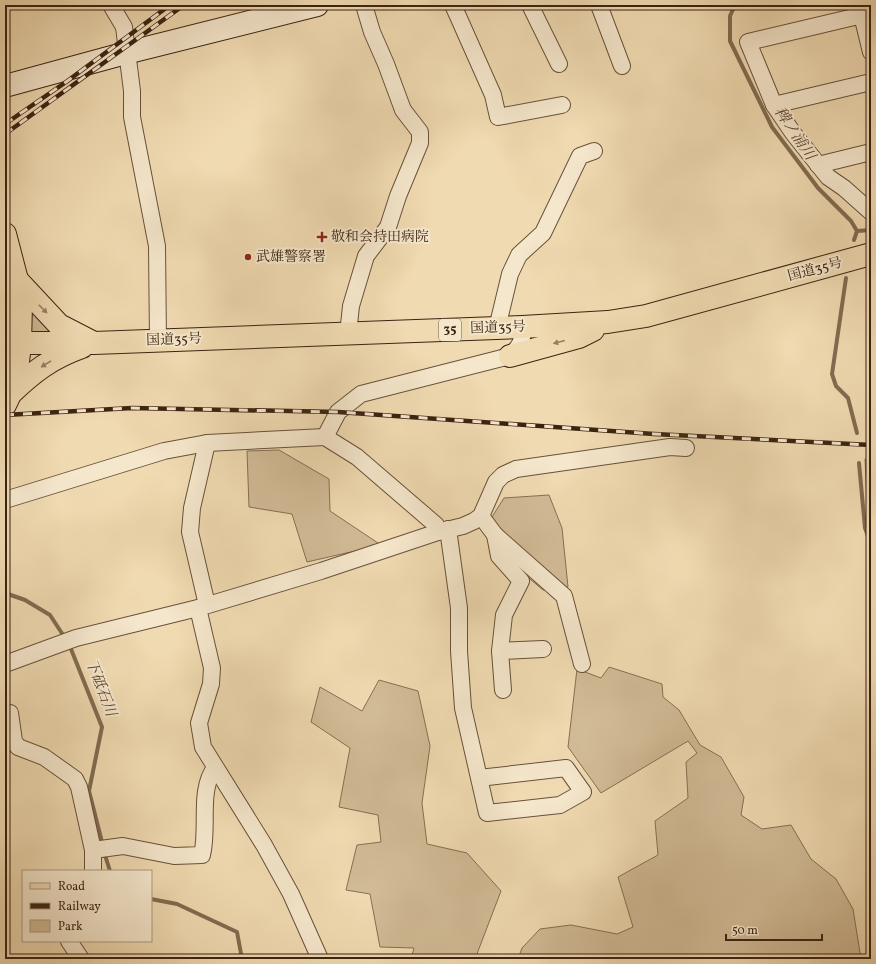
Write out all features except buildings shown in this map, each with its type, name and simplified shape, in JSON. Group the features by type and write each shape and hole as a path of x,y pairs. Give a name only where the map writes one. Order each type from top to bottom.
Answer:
{"main road":[{"path":"5,234 17,280 21,304 12,344 18,365 8,400"},
{"name":"国道35号","path":"12,344 94,343 348,334 608,322 646,316 870,258"},
{"path":"5,311 17,280"},
{"path":"17,280 59,325 94,343"},
{"path":"510,356 579,337 608,322"},
{"path":"8,400 32,373 61,354 94,343"}],"street":[{"path":"111,5 124,27 126,53 132,91 132,117 157,246 158,340"},
{"path":"5,86 126,53 317,5"},
{"path":"348,334 351,306 366,256 388,227 398,196 420,143 420,132 403,110 372,32 364,5"},
{"path":"453,5 492,95 498,117 562,105"},
{"path":"530,5 559,64"},
{"path":"598,5 622,66"},
{"path":"871,52 864,11 748,42 774,105 828,177 844,188 871,212"},
{"path":"774,105 871,82"},
{"path":"497,328 510,274 520,255 543,234 580,156 594,151"},
{"path":"818,165 871,152"},
{"path":"325,437 338,412 361,394 510,356 520,347 523,336 522,327"},
{"path":"5,500 164,451 207,443 325,437 357,457 443,530 460,608 460,651 463,708 479,778 487,813 560,805 583,792 566,768 479,778"},
{"path":"207,443 192,508 190,532 212,668 211,684 199,723 203,747 264,845 288,888 320,959"},
{"path":"5,664 69,641 203,606 321,571 474,521 481,516 496,482 503,475 516,470 670,447 686,448"},
{"path":"481,516 495,535 564,596 582,664"},
{"path":"495,535 499,556 521,581 504,615 500,650 503,690"},
{"path":"500,650 543,649"},
{"path":"10,713 14,741 18,747 44,757 75,779 79,787 93,850 92,870"},
{"path":"93,850 123,846 174,856 202,855 206,841 205,803 209,776 215,768"},
{"path":"71,942 81,959"}],"green space":[{"path":"32,307 61,333 34,334 31,332"},
{"path":"279,450 329,479 330,511 381,545 307,562 292,514 249,507 247,451"},
{"path":"865,459 871,460 871,528 868,523"},
{"path":"549,495 562,528 568,587 543,590 506,559 492,517 504,498"},
{"path":"609,667 662,684 663,697 679,710 700,745 721,757 744,797 741,815 762,829 791,825 811,859 836,879 853,909 861,959 518,959 522,948 540,929 571,925 617,934 633,927 618,877 658,855 655,821 688,798 686,762 697,753 688,741 601,793 568,747 577,669 601,678"},
{"path":"379,680 418,691 430,746 422,803 427,844 467,853 501,891 475,959 411,959 414,948 380,947 370,894 346,890 357,845 381,842 378,815 339,807 350,748 311,722 320,687 362,711"}],"waterway":[{"name":"稗ノ浦川","path":"735,5 730,16 730,41 772,127 818,188 851,221 857,231 854,240"},
{"path":"857,231 871,230"},
{"name":"稗ノ浦川","path":"846,278 832,374 836,386 848,398 857,433"},
{"name":"稗ノ浦川","path":"859,463 865,528 871,544"},
{"name":"下砥石川","path":"5,593 25,600 50,615 65,638"},
{"name":"下砥石川","path":"69,644 102,727 89,791 103,846"},
{"name":"下砥石川","path":"104,852 110,870"},
{"name":"下砥石川","path":"152,899 177,904 237,932 242,959"}],"railway":[{"path":"5,124 66,82 170,5"},
{"path":"5,134 184,5"},
{"path":"5,415 132,408 338,412 654,434 871,445"}],"place":[{"name":"敬和会持田病院","path":"322,237"},
{"name":"武雄警察署","path":"248,257"}]}
